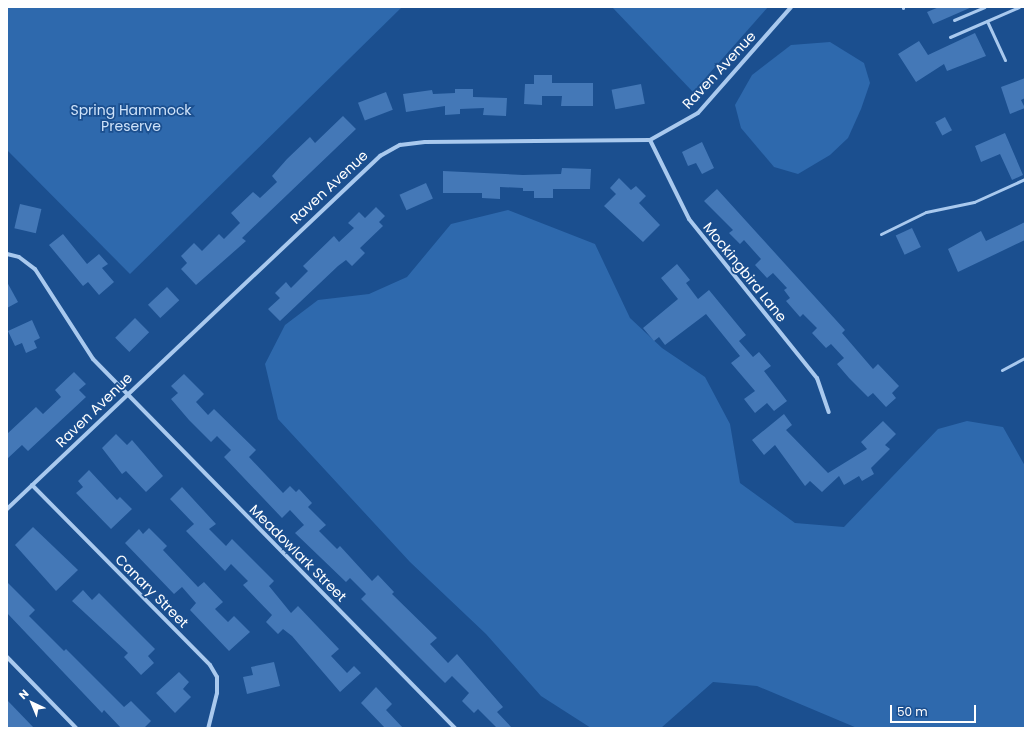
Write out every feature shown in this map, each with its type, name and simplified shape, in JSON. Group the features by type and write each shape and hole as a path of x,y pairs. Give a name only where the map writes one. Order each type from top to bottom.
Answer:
{"street":[{"name":"Raven Avenue","path":"7,509 359,172 400,145 650,140 698,113 791,7"},
{"name":"Mockingbird Lane","path":"650,140 689,219 817,378 830,412"},
{"name":"Meadowlark Street","path":"7,254 19,257 35,269 83,345 126,394 455,728"},
{"name":"Canary Street","path":"32,485 210,665 217,677 217,693 208,728"},
{"path":"7,657 76,728"}],"lane":[{"path":"954,20 984,7"},
{"path":"950,37 1019,7"},
{"path":"987,21 1005,60"},
{"path":"881,234 926,212 974,202 1025,179"},
{"path":"1002,370 1025,358"}],"green space":[{"name":"Spring Hammock Preserve","path":"7,7 402,7 130,274 7,150"},
{"path":"612,7 768,7 693,92"},
{"path":"830,42 864,63 870,83 861,109 848,138 830,155 798,174 774,167 741,128 735,105 752,75 791,45"},
{"path":"508,210 595,244 630,318 662,348 705,377 730,424 740,483 795,523 844,527 938,429 967,421 1003,427 1025,466 1025,728 857,728 757,686 713,682 661,728 591,728 541,696 486,634 410,562 278,419 265,364 285,325 318,300 369,294 407,277 451,224"}],"building":[{"path":"939,7 972,7 933,24 927,12"},
{"path":"975,33 986,56 947,71 944,64 916,82 898,54 919,41 928,55"},
{"path":"534,75 552,75 552,83 593,83 593,106 561,106 562,96 542,96 542,105 524,104 525,84 534,84"},
{"path":"1025,78 1025,98 1021,100 1025,108 1010,114 1001,87"},
{"path":"641,84 645,104 615,109 612,90"},
{"path":"455,89 473,89 473,97 507,98 506,116 483,115 484,108 460,109 460,114 445,115 445,106 406,112 403,94 432,90 433,94 455,93"},
{"path":"386,92 393,110 365,120 358,103"},
{"path":"343,116 356,129 242,238 246,241 196,285 181,269 187,263 181,256 194,243 202,251 219,234 224,239 240,223 231,213 253,192 260,198 277,182 272,176 287,159 310,137 315,143"},
{"path":"945,117 952,130 942,135 935,122"},
{"path":"1005,133 1023,175 1012,180 1000,154 981,162 975,146"},
{"path":"702,142 714,168 702,174 696,163 688,166 682,152"},
{"path":"562,168 591,169 590,189 553,189 553,198 534,198 534,191 523,191 523,188 500,187 500,199 482,198 482,193 443,193 443,171 523,175 561,174"},
{"path":"619,178 631,190 636,186 646,196 639,203 660,225 643,242 604,206 616,194 610,188"},
{"path":"426,183 433,199 406,210 400,195"},
{"path":"717,189 845,330 842,333 873,369 878,364 899,386 892,393 896,398 886,407 873,393 868,397 849,378 837,364 844,358 831,344 826,348 812,333 817,328 803,314 800,317 786,301 790,298 784,290 787,288 773,273 767,278 755,265 761,259 744,240 740,244 729,233 733,230 704,201"},
{"path":"20,204 41,209 36,233 14,228"},
{"path":"376,207 385,216 379,222 383,226 360,248 365,253 352,266 346,260 338,266 280,321 268,309 280,298 275,293 286,282 291,288 308,271 303,266 334,236 339,242 354,228 348,223 359,212 365,218"},
{"path":"1025,222 1025,240 958,272 948,249 981,231 986,241"},
{"path":"912,228 921,247 905,255 896,236"},
{"path":"63,234 87,264 99,254 108,264 102,268 114,282 99,295 88,282 83,286 49,245"},
{"path":"677,264 690,280 686,283 698,299 709,290 746,335 739,341 753,357 759,352 771,366 764,371 787,401 774,411 767,403 755,413 744,399 755,391 731,363 740,356 706,314 665,345 659,337 654,341 643,328 678,299 661,278"},
{"path":"7,282 18,302 7,308"},
{"path":"167,287 179,300 160,318 148,305"},
{"path":"135,318 149,332 129,352 115,338"},
{"path":"32,320 40,338 34,341 37,348 26,353 22,343 15,346 8,331"},
{"path":"74,372 86,384 79,390 86,397 28,451 22,445 7,459 7,434 36,407 43,414 61,397 55,390"},
{"path":"184,374 204,394 196,402 208,415 214,409 256,450 249,457 283,493 290,486 296,492 299,489 312,503 308,507 326,525 319,531 337,549 340,546 372,581 378,575 394,592 392,594 437,638 430,644 448,663 457,654 503,707 497,712 512,728 497,728 478,709 474,713 462,701 469,693 452,676 445,683 361,599 366,594 350,578 346,582 295,533 304,525 290,510 282,518 224,457 231,450 217,436 211,442 189,420 171,399 178,393 171,386"},
{"path":"784,414 792,425 786,430 828,473 867,449 861,442 883,421 896,434 885,445 890,449 871,468 874,474 862,481 859,476 844,485 839,476 822,492 810,481 805,486 775,445 764,455 752,440"},
{"path":"116,434 127,445 132,440 163,476 146,492 126,471 122,474 102,448"},
{"path":"89,470 117,500 120,497 132,509 111,529 76,493 83,487 78,481"},
{"path":"182,487 216,524 209,529 226,546 232,539 274,581 269,586 291,613 298,606 339,649 331,656 347,673 354,666 361,673 340,692 292,636 283,629 278,634 266,622 272,615 243,585 248,581 231,564 225,571 186,531 194,524 170,499"},
{"path":"33,527 78,570 56,591 15,545"},
{"path":"149,528 167,546 163,550 198,587 204,582 223,602 215,609 228,622 234,616 250,632 229,651 190,610 196,603 182,587 174,594 125,543 139,529 143,534"},
{"path":"7,582 35,610 29,616 64,651 66,649 124,707 131,701 151,721 144,728 121,728 104,710 102,713 7,613"},
{"path":"83,590 92,600 99,593 155,649 148,656 154,663 141,675 124,657 128,653 72,601"},
{"path":"274,662 280,686 247,694 243,677 253,675 251,667"},
{"path":"179,672 189,682 183,689 191,697 175,713 156,693"},
{"path":"376,687 392,704 386,710 403,728 385,728 361,703"},
{"path":"7,700 34,728 7,728"}]}
